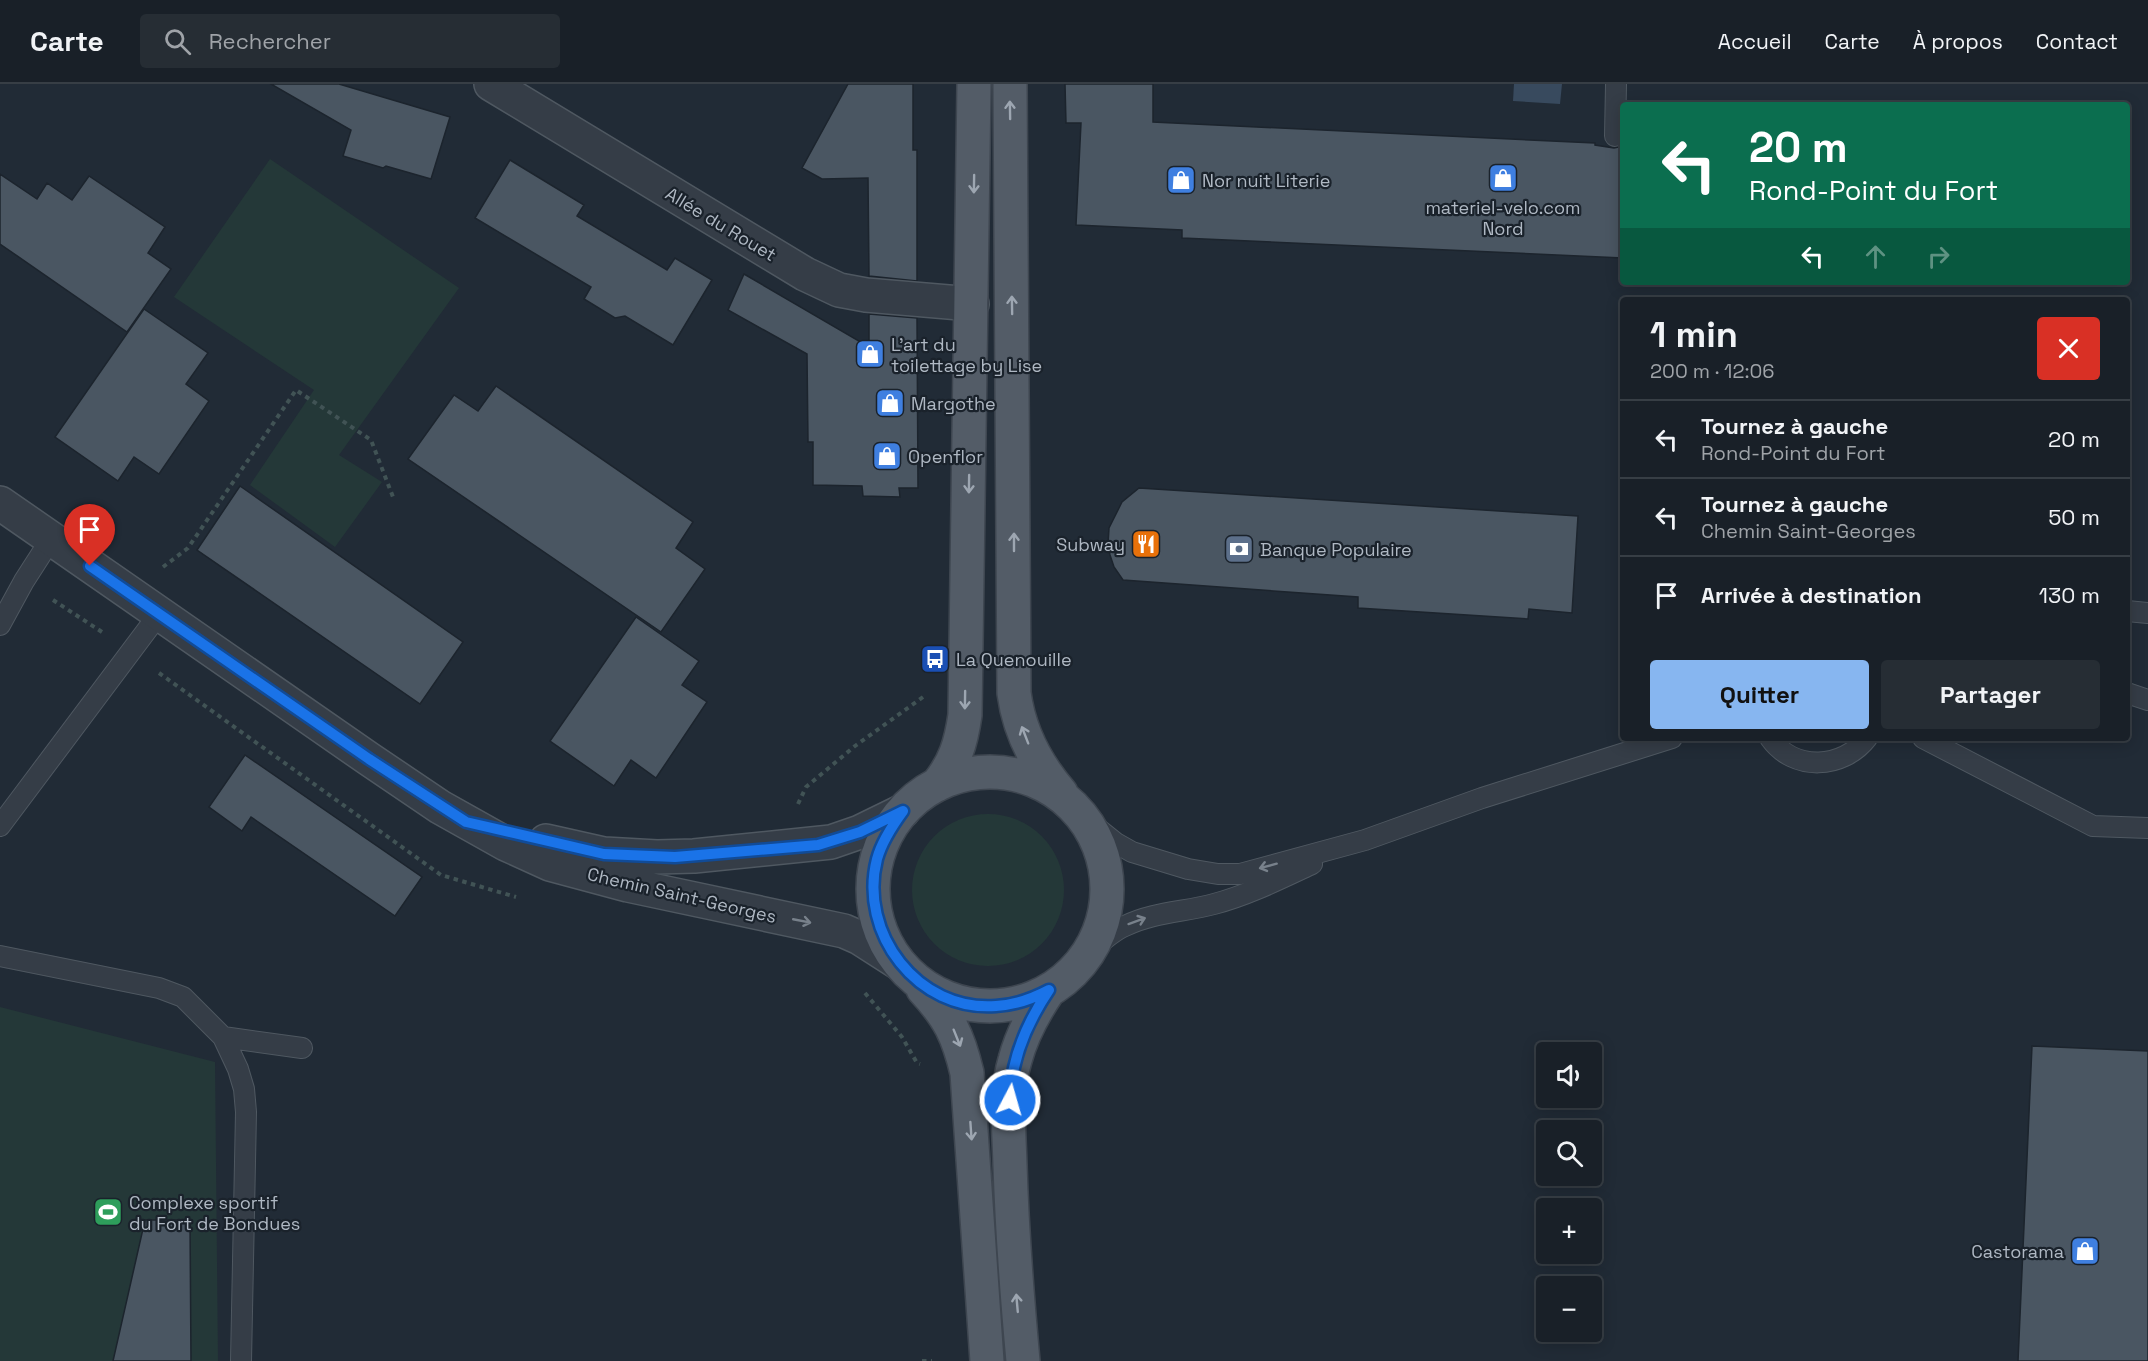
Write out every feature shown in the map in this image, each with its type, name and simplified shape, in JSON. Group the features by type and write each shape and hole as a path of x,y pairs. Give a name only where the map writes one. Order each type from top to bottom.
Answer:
{"main road":[{"path":"937,785 949,771 960,746 965,715 974,84"},
{"path":"905,969 926,987 942,996 978,1006 1014,1004 1032,999 1049,990 1077,968 1089,953 1103,920 1107,901 1107,882 1100,847 1092,830 1053,784 1029,748 1017,715 1014,693 1010,84"},
{"path":"987,1361 967,1073 960,1046 950,1023 936,1003 905,969 880,931 873,895 877,859 883,842 903,811 922,794 953,778 970,774 1005,773 1022,776 1039,783 1075,808"},
{"path":"1023,1361 1011,1204 1010,1083 1014,1061 1024,1032 1049,990"}],"street":[{"name":"Allée du Rouet","path":"491,84 806,274 839,290 866,295 972,304"},
{"name":"Chemin Saint-Georges","path":"0,503 369,759 466,822 506,844 550,864 628,885 844,931 880,949 905,969"},
{"name":"Chemin Saint-Georges","path":"466,822 604,854 657,857 787,848 831,842 860,832 903,811"}],"lane":[{"path":"1615,136 1616,85"},
{"path":"0,625 24,581 51,539"},
{"path":"2130,611 2148,613"},
{"path":"0,826 159,614"},
{"path":"2130,694 2148,700"},
{"path":"1089,953 1109,936 1144,918 1188,911 1240,895 1365,840 1482,798 1662,741"},
{"path":"1773,741 1787,754 1805,761 1824,763 1843,759 1865,741"},
{"path":"1929,741 2093,826 2148,828"},
{"path":"1075,808 1116,843 1132,852 1188,870 1218,874 1240,874 1365,840"},
{"path":"0,956 159,988 183,997 223,1037 238,1069 244,1089 246,1112 241,1361"},
{"path":"223,1037 302,1048"}],"path":[{"path":"129,593 188,548 296,390 371,440 393,497"},
{"path":"787,848 790,821 806,787 855,746 966,664"},
{"path":"860,988 902,1037 917,1063 967,1073"},
{"path":"922,1361 932,1361"}],"green space":[{"path":"270,159 459,288 339,455 382,482 335,547 250,485 314,390 174,297"},
{"path":"988,814 1017,820 1030,827 1041,837 1051,848 1058,861 1064,890 1058,919 1051,932 1041,943 1030,953 1017,960 988,966 959,960 946,953 935,943 925,932 918,919 912,890 918,861 925,848 935,837 946,827 959,820"},
{"name":"Complexe sportif du Fort de Bondues","path":"0,1007 215,1062 218,1361 0,1361"}],"water":[{"path":"1514,84 1562,84 1560,104 1513,101"}],"building":[{"path":"271,84 339,84 450,117 431,179 343,156 351,130"},
{"path":"848,84 913,84 913,150 917,150 917,281 869,276 868,178 822,179 802,168"},
{"path":"1065,84 1153,84 1153,122 1595,143 1595,145 1614,148 1620,147 1620,258 1182,238 1182,230 1076,225 1081,123 1066,123"},
{"path":"510,160 584,205 577,216 667,270 675,258 712,280 673,345 625,316 615,318 584,299 591,287 475,218"},
{"path":"0,174 37,199 47,183 72,200 89,176 165,227 148,253 171,269 127,332 0,244"},
{"path":"744,274 869,347 869,314 917,318 918,488 899,488 900,497 863,496 862,486 813,485 813,442 808,442 807,354 728,310"},
{"path":"144,309 208,353 186,384 209,401 159,474 134,457 118,481 55,437"},
{"path":"496,386 693,522 676,548 705,569 661,632 408,459 454,395 478,411"},
{"path":"240,486 463,642 420,704 197,550"},
{"path":"1139,488 1578,516 1572,613 1529,609 1528,619 1358,608 1358,597 1123,580 1114,567 1110,555 1109,528 1122,502"},
{"path":"636,617 699,661 682,685 707,702 656,778 631,760 614,786 550,741"},
{"path":"245,755 422,877 395,916 251,817 242,831 209,807"},
{"name":"Castorama","path":"2032,1046 2148,1051 2148,1361 2018,1361"},
{"path":"145,1220 190,1220 191,1361 113,1361"}],"place":[{"name":"materiel-velo.com Nord","path":"1503,178"},
{"name":"Nor nuit Literie","path":"1181,180"},
{"name":"L’art du toilettage by Lise","path":"870,354"},
{"name":"Margothe","path":"890,403"},
{"name":"Openflor","path":"887,456"},
{"name":"Subway","path":"1146,544"},
{"name":"Banque Populaire","path":"1239,549"},
{"name":"La Quenouille","path":"935,659"},
{"name":"Complexe sportif du Fort de Bondues","path":"108,1212"},
{"name":"Castorama","path":"2085,1251"}],"route":[{"path":"90,566 369,759 466,822 604,854 675,857 818,845 860,832 903,811 883,842 877,859 873,895 880,931 899,963 911,976 942,996 978,1006 1014,1004 1032,999 1049,990 1024,1032 1014,1061 1010,1100"}]}
